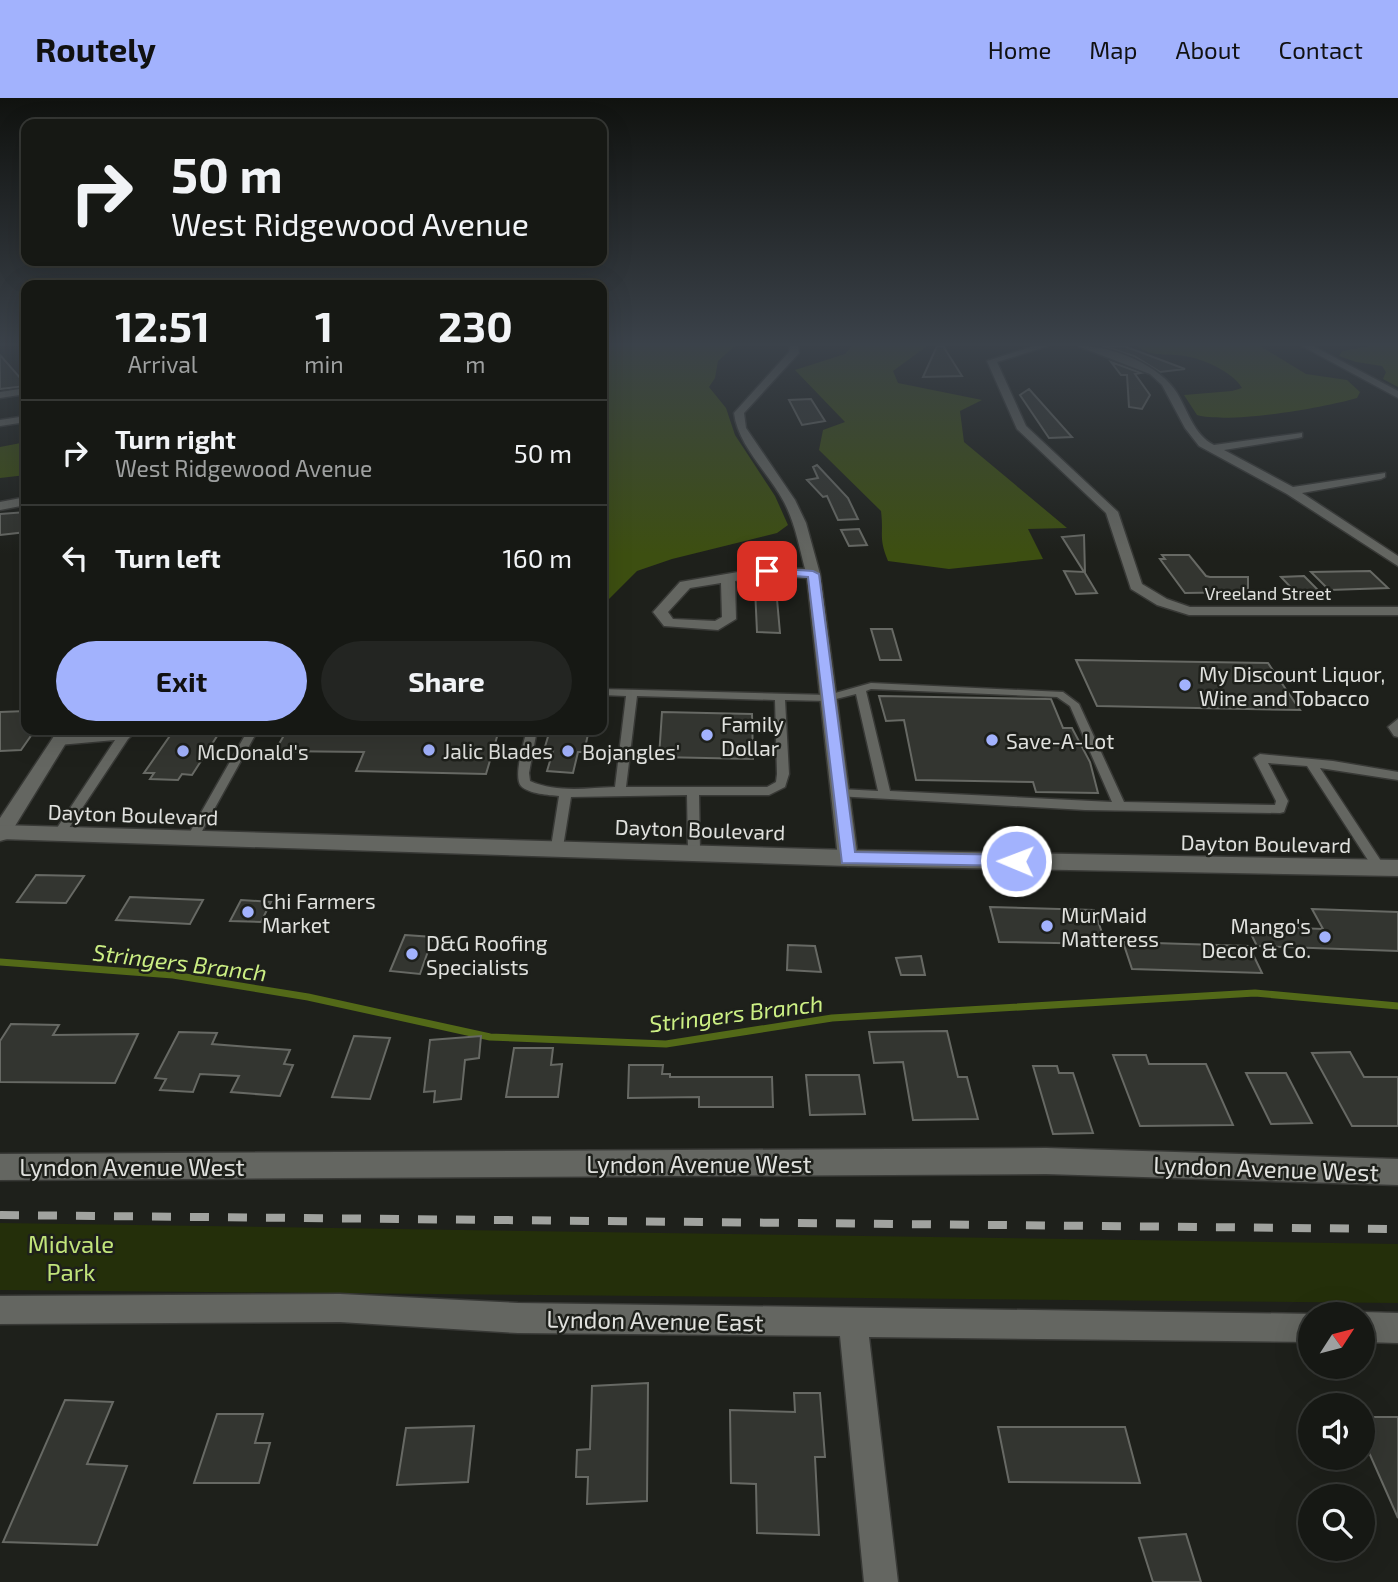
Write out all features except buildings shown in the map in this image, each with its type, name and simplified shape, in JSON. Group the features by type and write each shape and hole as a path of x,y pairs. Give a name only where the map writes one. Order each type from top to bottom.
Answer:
{"street":[{"path":"738,415 741,428 789,500 800,523 813,574 848,858"},
{"name":"Vreeland Street","path":"1016,415 1021,427 1112,512 1136,586 1162,602 1189,611 1398,611"},
{"path":"1185,415 1195,436 1212,449 1291,491 1398,562"},
{"path":"0,423 21,420"},
{"path":"1212,449 1298,435"},
{"path":"1291,491 1381,475"},
{"path":"0,506 21,502"},
{"path":"728,576 729,620 718,626 669,624 660,612 685,585 728,576 767,571 813,574"},
{"path":"0,833 62,735"},
{"name":"Dayton Boulevard","path":"0,833 694,851 848,858 1389,868"},
{"name":"Lyndon Avenue West","path":"0,1167 1046,1161 1398,1172"},
{"name":"Lyndon Avenue East","path":"0,1310 340,1308 518,1318 1298,1327"},
{"path":"853,1322 881,1582"},
{"path":"1376,1327 1398,1328"}],"lane":[{"path":"607,692 828,698 872,686 1059,694 1074,704 1120,806"},
{"path":"860,689 885,794"},
{"path":"620,791 632,693"},
{"path":"531,735 523,773 524,783 533,788 566,792 769,790 781,784 783,774 779,697"},
{"path":"1398,723 1393,727 1398,733"},
{"path":"60,834 127,735"},
{"path":"192,839 250,735"},
{"path":"839,793 1120,806 1280,809 1282,801 1260,758 1398,776"},
{"path":"1311,763 1389,868"},
{"path":"693,790 694,851"},
{"path":"557,847 566,792"}],"green space":[{"path":"607,415 728,415 735,435 775,496 788,525 777,533 672,559 637,571 607,601"},
{"path":"839,415 961,415 964,442 1067,528 1028,529 1043,559 949,569 888,561 882,541 881,511 819,450 823,430 845,422"},
{"path":"1199,415 1262,415 1231,418"},
{"path":"21,443 21,476 0,478 0,447"},
{"name":"Midvale Park","path":"0,1223 1398,1244 1398,1303 0,1290"}],"waterway":[{"name":"Stringers Branch","path":"0,962 173,975 308,997 490,1037 666,1044 832,1018 1255,993 1398,1006"}],"railway":[{"path":"0,1215 1398,1229"}],"place":[{"name":"My Discount Liquor, Wine and Tobacco","path":"1185,685"},
{"name":"Family Dollar","path":"707,735"},
{"name":"Save-A-Lot","path":"992,740"},
{"name":"Jalic Blades","path":"429,750"},
{"name":"McDonald's","path":"183,751"},
{"name":"Bojangles'","path":"568,751"},
{"name":"Chi Farmers Market","path":"248,912"},
{"name":"MurMaid Matteress","path":"1047,926"},
{"name":"Mango's Decor & Co.","path":"1325,937"},
{"name":"D&G Roofing Specialists","path":"412,954"}],"route":[{"path":"767,571 813,574 848,858 1016,861"}]}
